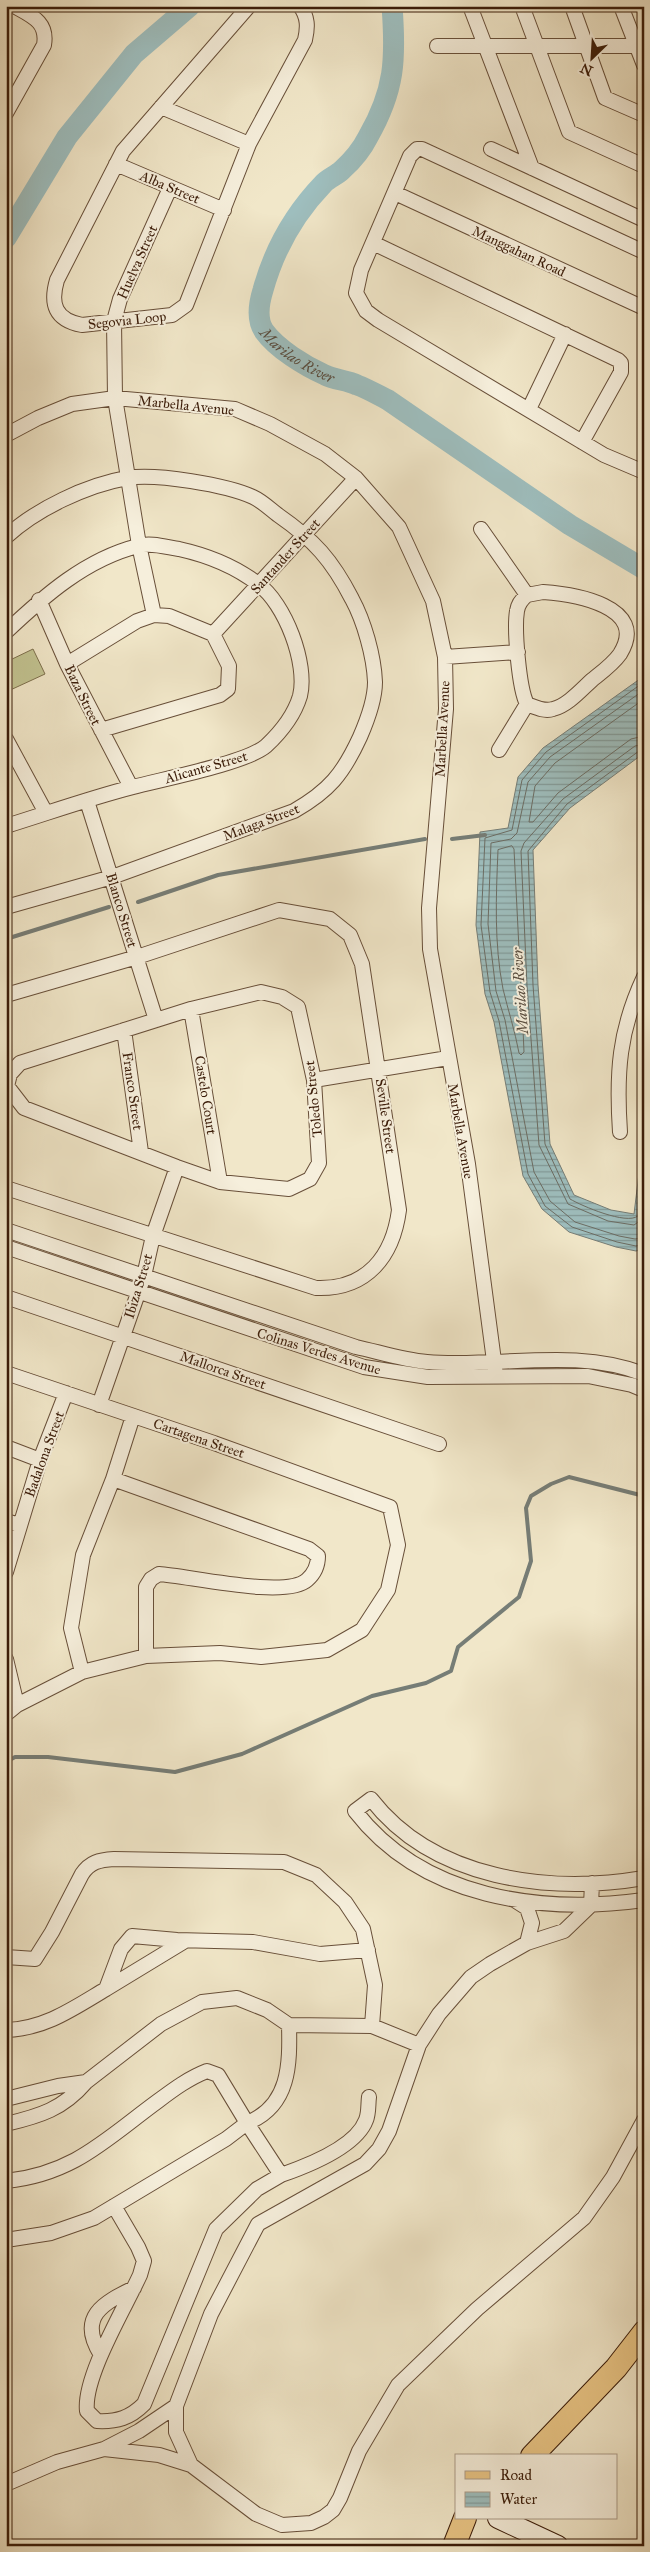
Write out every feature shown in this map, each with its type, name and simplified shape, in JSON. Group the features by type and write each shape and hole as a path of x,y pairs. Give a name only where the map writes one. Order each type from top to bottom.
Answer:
{"main road":[{"path":"534,2454 616,2368 644,2332"},
{"path":"454,2546 464,2520"}],"street":[{"path":"6,113 44,45 46,34 42,24 14,6"},
{"name":"Segovia Loop","path":"248,7 134,136 116,164 57,280 52,295 58,312 71,323 82,325 172,315 182,310 224,210 249,144 305,40 308,29 306,18 300,6"},
{"path":"470,6 532,168"},
{"path":"522,6 569,132 644,166"},
{"path":"572,6 605,98 644,115"},
{"path":"620,6 640,46 644,65"},
{"path":"437,46 640,46"},
{"path":"160,106 249,144"},
{"path":"644,252 422,148 417,149 410,156 361,270 356,293 366,311 582,442 616,461 644,472"},
{"path":"491,149 644,220"},
{"name":"Alba Street","path":"116,164 224,210"},
{"name":"Huelva Street","path":"154,615 139,545 115,398 114,321 120,299 170,188"},
{"name":"Manggahan Road","path":"395,193 644,308"},
{"path":"373,243 613,356 621,363 621,372 614,387 582,442"},
{"path":"529,409 565,334"},
{"name":"Marbella Avenue","path":"6,435 38,418 72,404 115,398 235,409 270,424 325,454 356,478 399,527 411,550 433,600 445,658 446,709 429,908 430,949 468,1164 496,1376"},
{"name":"Malaga Street","path":"6,537 18,526 74,494 128,478 194,480 254,497 306,534 337,571 360,615 375,682 364,727 351,756 334,781 323,792 294,811 112,877 6,907"},
{"name":"Santander Street","path":"213,634 260,585 356,478"},
{"path":"481,529 527,595"},
{"name":"Alicante Street","path":"6,632 39,600 101,559 139,545 155,545 202,556 240,572 260,585 289,626 302,672 300,694 288,722 265,746 247,757 131,787 6,826"},
{"path":"551,592 610,606 621,614 627,624 629,634 620,654 562,706 551,710 527,704 523,697 518,652 517,612 522,600 527,595 551,592"},
{"name":"Baza Street","path":"39,600 68,664 131,787"},
{"path":"68,664 137,621 154,615 177,618 213,634 229,666 228,689 220,695 101,730"},
{"path":"445,658 518,652"},
{"path":"499,750 527,704"},
{"path":"6,740 46,813"},
{"name":"Blanco Street","path":"87,801 156,1020"},
{"name":"Seville Street","path":"6,995 137,957 279,910 330,919 350,935 362,964 399,1210 396,1232 387,1253 375,1268 358,1279 343,1285 316,1288 6,1188"},
{"path":"620,1132 617,1084 621,1047 633,1000 644,976"},
{"name":"Toledo Street","path":"261,992 282,997 298,1007 314,1080 319,1163 310,1179 289,1189 220,1182 176,1167 24,1108 6,1086 10,1074 20,1064 191,1009 261,992"},
{"name":"Castelo Court","path":"191,1009 220,1182"},
{"name":"Franco Street","path":"124,1030 141,1152"},
{"path":"314,1080 448,1058"},
{"name":"Ibiza Street","path":"100,1404 144,1276 154,1236 176,1167"},
{"name":"Colinas Verdes Avenue","path":"6,1230 356,1347 426,1362 569,1360 610,1365 644,1374"},
{"name":"Colinas Verdes Avenue","path":"6,1247 364,1368 428,1377 569,1375 608,1380 644,1390"},
{"name":"Mallorca Street","path":"6,1297 439,1444"},
{"path":"569,1360 569,1375"},
{"name":"Cartagena Street","path":"6,1373 100,1404 390,1507 398,1545 388,1590 362,1630 326,1650 261,1657 220,1653 146,1656"},
{"name":"Badalona Street","path":"6,1572 13,1523 66,1393"},
{"path":"82,1672 71,1628 83,1555 113,1479 133,1416"},
{"path":"6,1448 40,1460"},
{"path":"6,1659 12,1709 82,1672 146,1656 146,1587 151,1579 159,1574 280,1588 306,1581 318,1566 318,1556 309,1549 113,1479"},
{"path":"644,1878 592,1883 531,1880 472,1869 439,1855 409,1836 384,1815 372,1799 356,1811 387,1844 423,1869 463,1888 541,1904 591,1905 644,1900"},
{"path":"6,1957 35,1959 52,1932 87,1866 103,1860 284,1862 316,1874 345,1902 363,1928 375,1985 372,2026"},
{"path":"191,2465 176,2432 176,2406 211,2314 258,2224 365,2164 379,2149 389,2131 419,2045 449,2001 471,1977 490,1964 527,1943 564,1931 591,1905 592,1883"},
{"path":"516,1900 527,1908 531,1919 527,1943"},
{"path":"106,1990 120,1949 132,1936 185,1941 253,1942 320,1954 368,1950"},
{"path":"6,2030 31,2027 48,2022 106,1990 185,1941"},
{"path":"6,2124 36,2116 65,2104 86,2082 160,2024 202,2002 237,1998 267,2010 289,2025 372,2026 419,2045"},
{"path":"6,2240 51,2233 94,2218 226,2139 247,2123 261,2118 271,2107 283,2087 289,2072 289,2025"},
{"path":"6,2181 44,2175 70,2165 195,2075 207,2071 218,2075 281,2175"},
{"path":"6,2099 58,2086 86,2082"},
{"path":"114,2206 144,2261 134,2288 101,2355 90,2389 87,2411 97,2421 126,2418 144,2404 216,2229 257,2189 281,2175 318,2159 355,2137 367,2119 369,2097"},
{"path":"104,2449 159,2455 191,2465 269,2521 282,2526 311,2523 324,2517 333,2510 340,2498 359,2451 398,2385 477,2309 584,2218 604,2192 644,2120"},
{"path":"101,2355 93,2342 92,2326 94,2318 106,2302 134,2288"},
{"path":"6,2484 57,2462 104,2449 139,2431 176,2406"},
{"path":"502,2520 558,2546"}],"green space":[{"path":"33,649 45,674 6,692 6,662"}],"water":[{"path":"644,676 644,753 570,808 533,850 538,985 550,1144 574,1195 611,1210 634,1214 644,1132 644,1249 636,1251 616,1247 569,1232 542,1209 523,1176 494,1022 485,994 476,925 480,832 508,828 518,777 543,748"}],"waterway":[{"name":"Marilao River","path":"6,238 67,137 134,54 190,6"},
{"name":"Marilao River","path":"392,6 394,42 392,74 384,104 360,150 340,172 326,181 314,195 295,219 279,246 259,306 261,326 276,344 300,362 325,375 353,383 388,400 570,525 644,569"},
{"path":"452,839 485,835"},
{"path":"138,902 218,875 425,839"},
{"path":"6,939 109,907"},
{"path":"6,1762 15,1757 48,1757 175,1772 242,1754 372,1696 426,1683 451,1671 458,1647 519,1597 531,1561 526,1508 531,1496 551,1484 569,1477 644,1496"}]}
